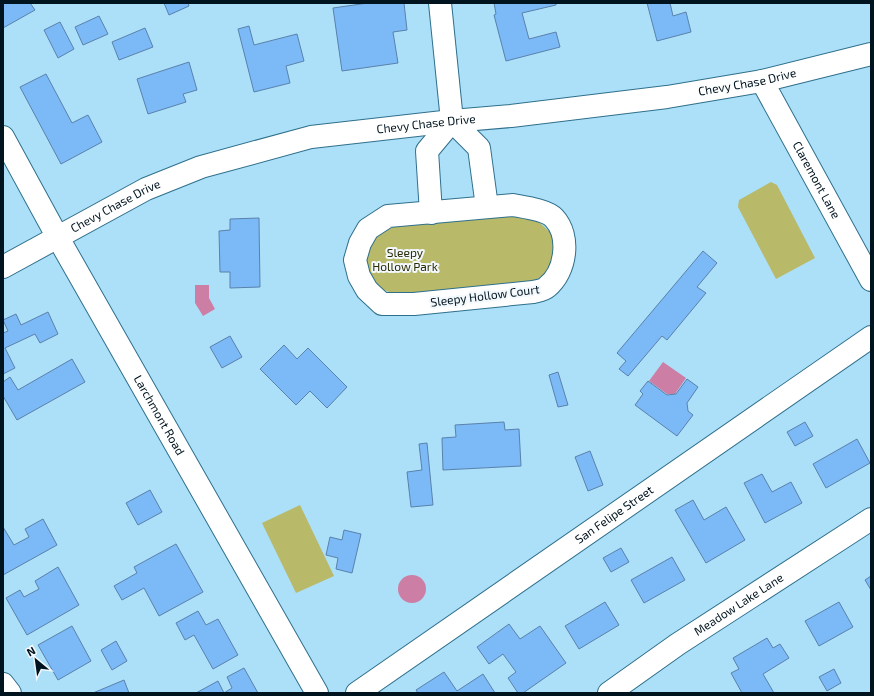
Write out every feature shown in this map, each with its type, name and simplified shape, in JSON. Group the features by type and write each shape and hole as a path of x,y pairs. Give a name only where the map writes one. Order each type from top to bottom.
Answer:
{"street":[{"path":"440,3 452,120 479,148 487,207"},
{"name":"Chevy Chase Drive","path":"3,267 57,236 146,189 201,167 246,153 311,137 452,120 511,116 667,98 762,81 871,54"},
{"name":"Claremont Lane","path":"762,81 871,280"},
{"path":"431,212 427,151 452,120"},
{"name":"Larchmont Road","path":"3,137 57,236 317,693"},
{"name":"Sleepy Hollow Court","path":"513,205 535,209 553,216 562,231 565,251 558,276 546,288 533,292 414,304 382,304 367,290 358,276 355,260 360,243 368,229 388,216 487,207 513,205"},
{"name":"San Felipe Street","path":"357,693 871,337"},
{"name":"Meadow Lake Lane","path":"609,693 678,644 871,519"},
{"path":"3,684 10,693"}],"green space":[{"path":"771,182 777,185 815,258 776,279 738,207 739,200"},
{"name":"Sleepy Hollow Park","path":"518,216 539,222 554,236 554,259 544,276 526,283 399,296 379,288 366,273 364,252 374,233 393,224"},
{"path":"300,505 334,576 296,593 262,523"}],"shaded area":[{"path":"195,285 209,285 209,298 215,309 203,316 195,303"},
{"path":"663,362 686,378 675,394 667,394 649,381"},
{"path":"412,575 422,579 426,589 422,599 412,603 402,599 398,589 402,579"}],"building":[{"path":"3,3 30,3 35,10 3,28"},
{"path":"164,3 188,3 189,6 169,15"},
{"path":"368,3 404,3 407,30 393,32 398,63 342,71 333,8"},
{"path":"494,3 556,3 556,5 522,13 529,39 556,32 560,47 506,61 494,15 496,14"},
{"path":"647,3 670,3 673,16 686,12 691,32 657,41"},
{"path":"99,16 108,34 83,45 75,27"},
{"path":"60,22 74,49 58,58 44,30"},
{"path":"249,26 254,45 297,34 304,61 286,66 290,83 254,92 238,29"},
{"path":"145,28 153,47 119,60 112,42"},
{"path":"189,62 197,90 183,94 186,102 148,114 137,79"},
{"path":"46,74 72,123 88,115 102,142 61,164 20,87"},
{"path":"259,218 260,287 230,288 230,272 220,272 219,231 230,230 230,219"},
{"path":"703,251 717,263 697,287 706,293 667,340 662,336 628,376 619,369 626,361 617,353"},
{"path":"48,312 58,334 40,343 35,334 5,348 15,368 3,374 3,333 8,331 3,320 16,314 21,325"},
{"path":"230,336 242,357 222,368 210,347"},
{"path":"284,345 297,359 308,348 347,387 327,408 310,391 296,405 260,369"},
{"path":"72,359 85,382 17,420 3,396 3,382 10,377 18,390"},
{"path":"558,372 568,405 558,407 549,375"},
{"path":"687,379 698,387 687,403 688,411 693,415 677,436 635,405 643,394 640,391 648,381 667,395 676,394"},
{"path":"504,422 505,430 519,429 521,466 443,470 442,438 456,437 455,425"},
{"path":"805,422 813,436 795,446 787,432"},
{"path":"857,439 870,463 826,488 813,464"},
{"path":"427,443 433,505 411,507 407,472 422,470 419,444"},
{"path":"590,451 603,485 588,491 575,457"},
{"path":"762,474 772,492 791,482 802,503 765,523 744,483"},
{"path":"150,490 162,512 138,525 126,503"},
{"path":"693,500 704,520 726,507 745,540 706,563 675,510"},
{"path":"43,519 57,545 3,575 3,527 14,545 29,537 25,529"},
{"path":"344,530 361,534 352,573 336,569 338,558 326,555 330,537 342,540"},
{"path":"176,544 203,592 159,616 144,588 122,600 114,586 137,573 134,567"},
{"path":"621,548 629,562 611,572 603,558"},
{"path":"672,557 685,580 644,603 631,580"},
{"path":"58,567 79,605 27,635 6,598 20,590 24,597 39,589 35,581"},
{"path":"871,576 871,590 865,580"},
{"path":"605,602 619,625 579,649 565,626"},
{"path":"839,602 853,627 819,646 805,621"},
{"path":"198,611 206,625 218,619 238,655 213,669 194,635 185,640 176,623"},
{"path":"509,624 520,639 540,626 566,663 523,693 518,693 508,678 516,672 503,654 489,664 477,647"},
{"path":"72,626 91,661 58,680 38,645"},
{"path":"767,638 773,648 780,644 789,658 763,674 774,693 742,693 731,673 739,669 733,658"},
{"path":"116,641 127,661 112,670 101,650"},
{"path":"244,668 258,693 224,693 232,688 227,677"},
{"path":"834,669 841,683 827,691 819,677"},
{"path":"444,672 457,691 483,674 495,693 418,693 416,690"},
{"path":"124,680 129,693 93,693"},
{"path":"218,681 224,693 196,693"}]}
